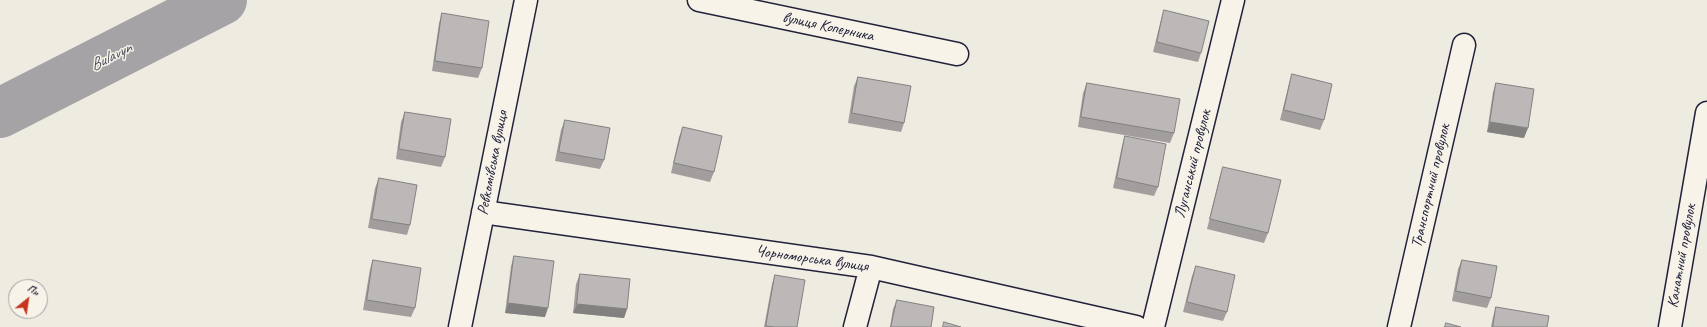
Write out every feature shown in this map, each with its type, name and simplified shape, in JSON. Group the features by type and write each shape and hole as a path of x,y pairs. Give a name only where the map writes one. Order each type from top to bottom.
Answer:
{"street":[{"name":"Ревкомівська вулиця","path":"460,327 526,0"},
{"name":"вулиця Коперника","path":"699,0 956,54"},
{"name":"Луганський провулок","path":"1153,327 1233,0"},
{"name":"Транспортний провулок","path":"1399,327 1464,45"},
{"name":"Канатний провулок","path":"1670,327 1707,113"},
{"name":"Чорноморська вулиця","path":"483,212 871,267 1136,327"},
{"path":"855,327 871,267"}],"building":[{"path":"1164,10 1209,21 1201,53 1157,42"},
{"path":"442,13 489,21 482,68 435,61"},
{"path":"1292,74 1332,84 1324,120 1284,110"},
{"path":"858,77 911,86 904,123 852,113"},
{"path":"1087,83 1180,99 1174,133 1081,117"},
{"path":"1496,83 1534,89 1528,128 1490,122"},
{"path":"405,112 451,119 445,157 399,149"},
{"path":"565,120 610,128 604,160 559,152"},
{"path":"683,127 722,136 714,172 674,163"},
{"path":"1125,136 1166,144 1158,187 1117,178"},
{"path":"1223,167 1281,180 1268,233 1210,219"},
{"path":"379,178 417,185 410,225 372,219"},
{"path":"514,256 554,261 548,308 508,303"},
{"path":"373,260 421,268 415,308 367,300"},
{"path":"1462,260 1497,266 1491,298 1456,291"},
{"path":"1196,266 1235,275 1227,312 1187,302"},
{"path":"580,274 630,279 627,309 577,304"},
{"path":"775,275 805,280 797,327 766,326"},
{"path":"897,300 934,307 931,327 891,327"},
{"path":"1496,307 1549,316 1547,327 1493,327"},
{"path":"944,322 961,327 943,327"},
{"path":"1446,323 1461,327 1445,327"}],"waterway":[{"name":"Bulavyn","path":"0,113 222,0"}]}
